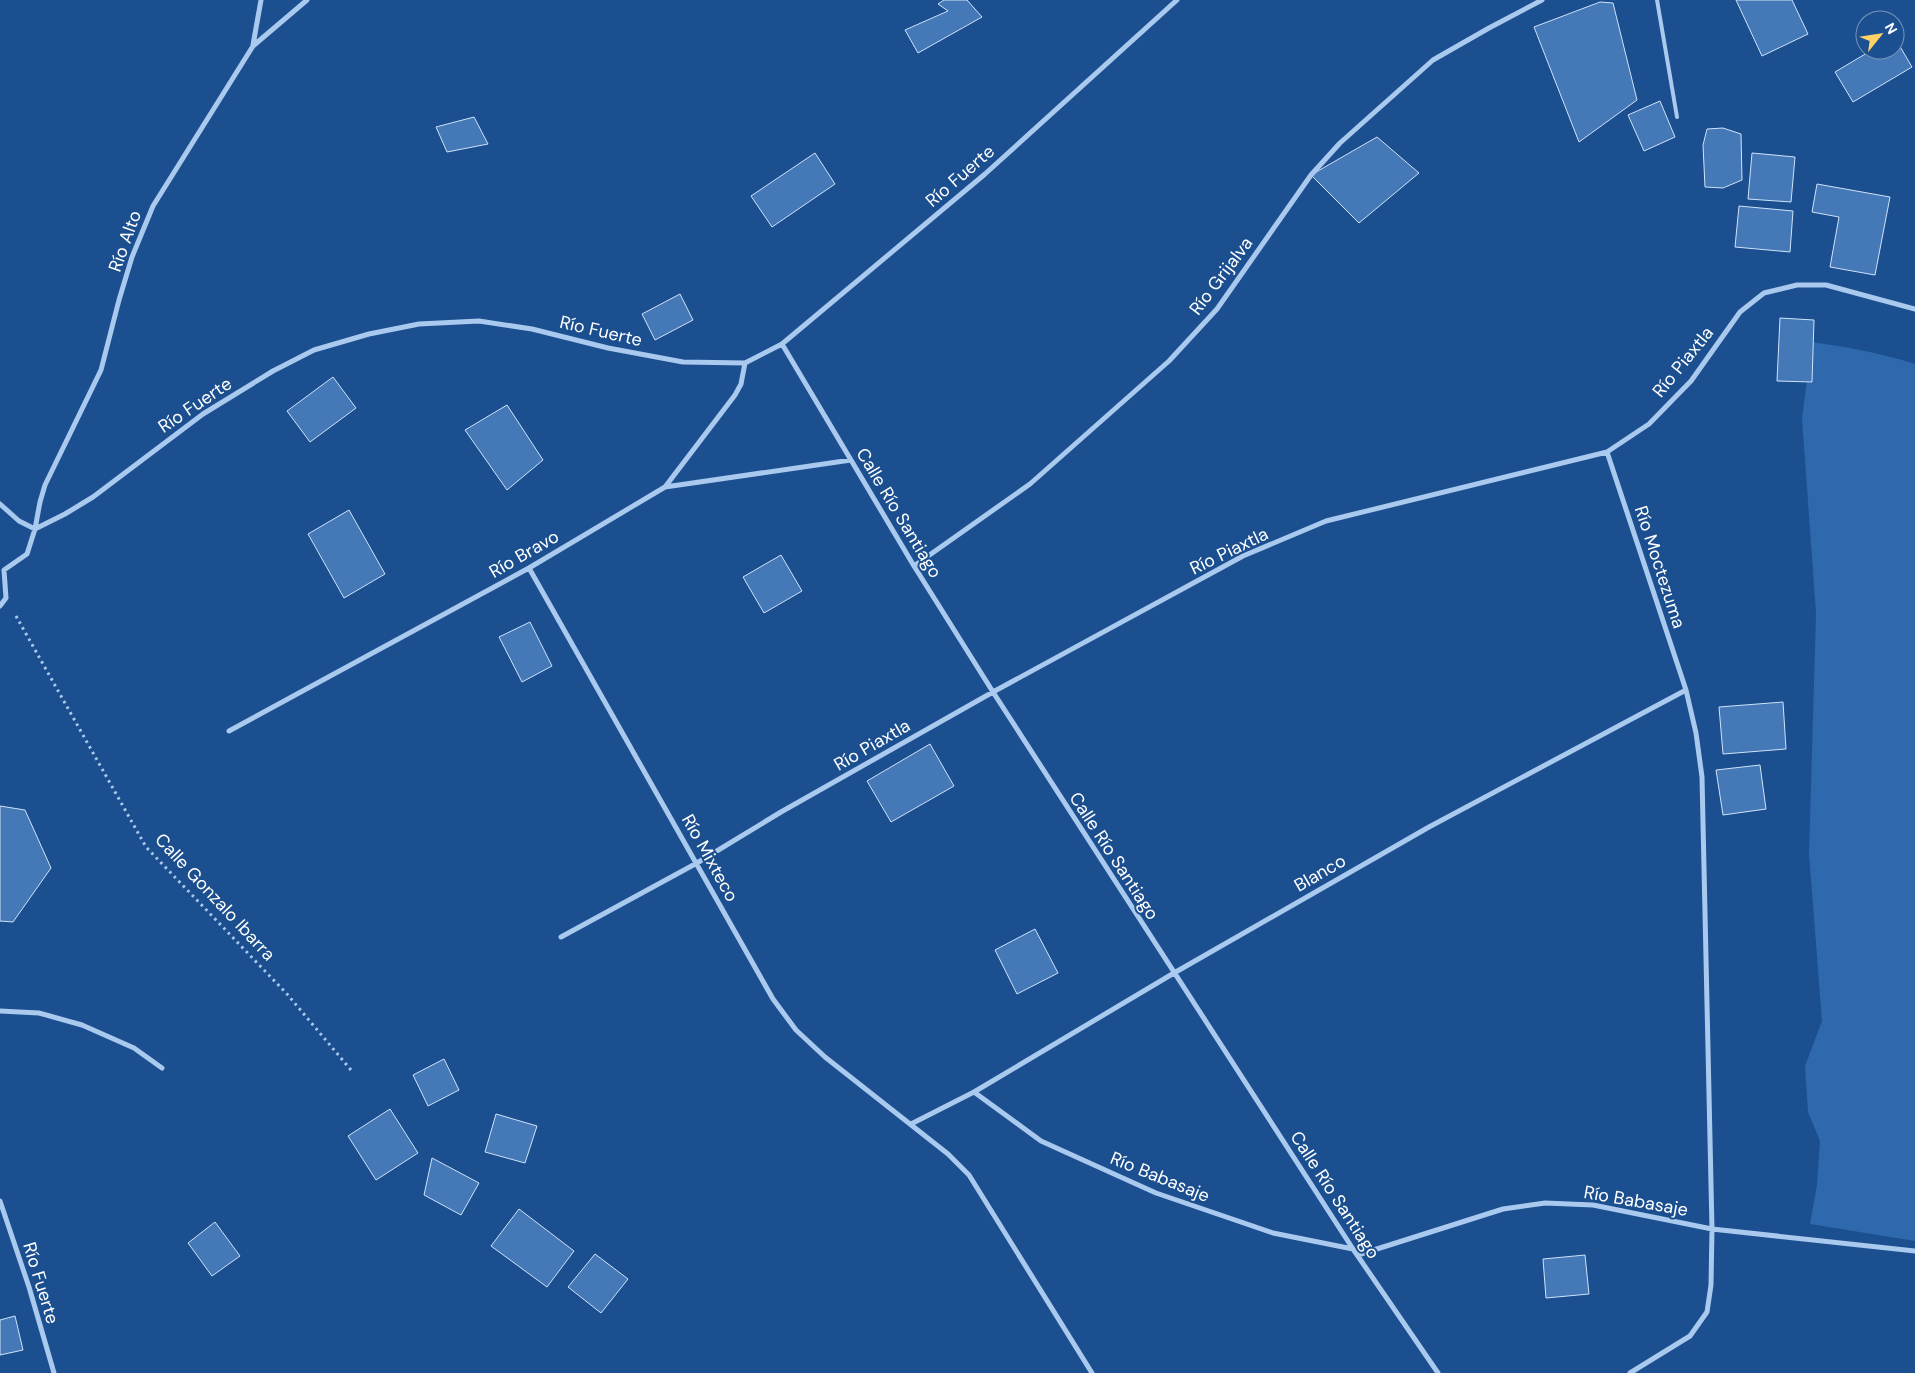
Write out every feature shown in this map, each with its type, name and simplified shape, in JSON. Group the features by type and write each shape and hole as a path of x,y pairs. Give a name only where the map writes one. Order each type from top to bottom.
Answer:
{"street":[{"path":"252,46 261,0"},
{"name":"Río Alto","path":"35,529 45,485 102,370 119,300 153,206 252,46 307,0"},
{"name":"Río Fuerte","path":"35,529 93,497 203,414 273,371 314,350 369,334 419,324 479,321 532,329 608,348 683,362 745,363 782,344 985,174 1177,0"},
{"name":"Río Grijalva","path":"914,566 1030,484 1169,361 1217,309 1311,176 1354,130 1433,60 1542,0"},
{"name":"Río Piaxtla","path":"561,937 697,863 781,812 993,692 1243,556 1326,521 1607,452 1649,424 1691,381 1740,312 1764,293 1797,285 1826,286 1915,309"},
{"name":"Calle Río Santiago","path":"782,344 914,566 993,692 1353,1249 1438,1373"},
{"path":"665,486 735,395 741,384 745,363"},
{"name":"Río Moctezuma","path":"1607,452 1686,690 1696,733 1702,777 1712,1285 1707,1312 1690,1336 1630,1373"},
{"name":"Río Bravo","path":"230,731 529,568 665,486 851,460"},
{"path":"0,504 19,521 35,529 27,554 2,570 6,598 0,606"},
{"name":"Río Mixteco","path":"529,568 773,1000 796,1030 825,1057 948,1154 968,1176 1092,1373"},
{"name":"Blanco","path":"911,1124 974,1092 1174,973 1429,827 1686,690"},
{"path":"0,1011 39,1013 82,1024 134,1048 162,1068"},
{"name":"Río Babasaje","path":"974,1092 1041,1141 1156,1193 1272,1233 1353,1249"},
{"name":"Río Fuerte","path":"0,1202 2,1216 28,1287 54,1373"},
{"name":"Río Babasaje","path":"1358,1256 1503,1209 1545,1203 1593,1205 1712,1229 1915,1251"}],"lane":[{"path":"1657,0 1677,118"}],"path":[{"name":"Calle Gonzalo Ibarra","path":"6,598 146,847 287,994 350,1070"}],"shaded area":[{"path":"1812,342 1864,351 1915,364 1915,1241 1810,1224 1817,1185 1820,1141 1808,1112 1805,1066 1822,1021 1809,854 1816,613 1802,418"}],"building":[{"path":"944,0 967,0 982,17 918,53 905,30 948,11 938,4"},
{"path":"1736,0 1792,0 1808,34 1762,56"},
{"path":"1600,2 1613,3 1637,100 1579,142 1534,27"},
{"path":"1905,55 1912,67 1853,102 1835,72 1855,60 1905,60"},
{"path":"1660,101 1675,137 1644,151 1628,115"},
{"path":"474,117 488,144 447,152 436,127"},
{"path":"1723,128 1741,134 1742,180 1723,188 1705,187 1703,145 1707,129"},
{"path":"1377,137 1419,173 1359,223 1311,175"},
{"path":"815,153 835,184 772,227 751,196"},
{"path":"1752,153 1795,157 1791,202 1748,199"},
{"path":"1817,184 1890,197 1875,275 1830,267 1839,217 1812,212"},
{"path":"1739,206 1793,211 1790,252 1735,247"},
{"path":"680,294 693,320 655,340 642,314"},
{"path":"1780,318 1814,320 1812,382 1777,381"},
{"path":"333,377 356,408 310,442 287,411"},
{"path":"507,405 543,460 507,490 465,430"},
{"path":"349,510 385,574 344,598 308,534"},
{"path":"781,555 802,591 764,613 743,577"},
{"path":"530,622 552,666 522,682 499,637"},
{"path":"1783,702 1786,749 1723,754 1719,707"},
{"path":"930,744 954,786 891,822 867,781"},
{"path":"1760,765 1766,809 1723,815 1716,770"},
{"path":"0,806 25,810 51,868 13,922 0,921"},
{"path":"1035,929 1058,973 1017,994 995,950"},
{"path":"444,1059 459,1090 428,1106 413,1075"},
{"path":"390,1109 418,1153 376,1180 348,1136"},
{"path":"496,1114 537,1126 525,1163 485,1152"},
{"path":"432,1158 479,1183 461,1215 424,1195"},
{"path":"519,1209 574,1251 547,1287 491,1246"},
{"path":"215,1222 240,1256 212,1276 188,1243"},
{"path":"595,1254 628,1279 601,1313 568,1287"},
{"path":"1585,1255 1589,1294 1546,1298 1543,1259"},
{"path":"15,1316 23,1350 0,1355 0,1320"}]}
